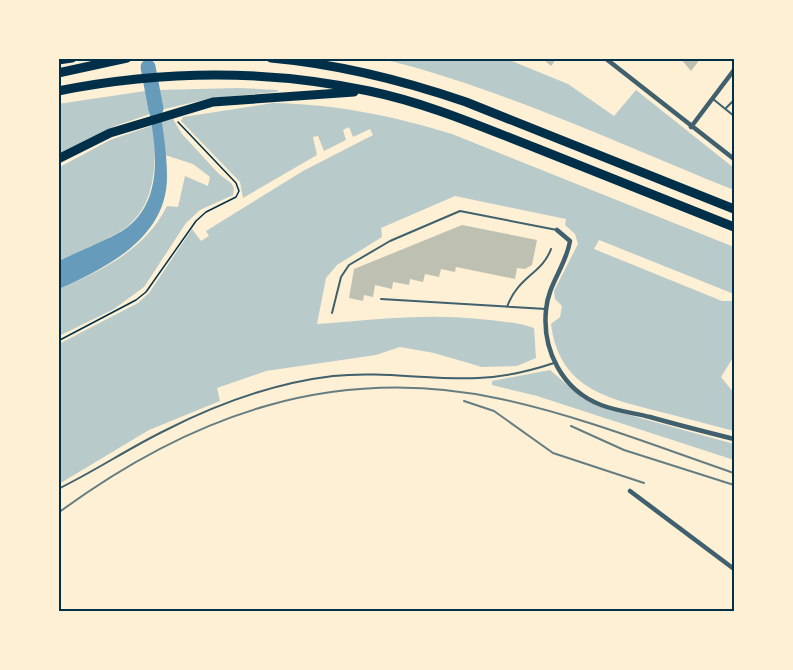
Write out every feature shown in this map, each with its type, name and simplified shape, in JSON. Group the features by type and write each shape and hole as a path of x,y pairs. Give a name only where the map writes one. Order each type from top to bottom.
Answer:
{"highway":[{"path":"58,60 72,58"},
{"path":"58,73 91,62 127,58"},
{"path":"271,58 384,76 423,87 735,209"},
{"path":"58,91 161,76 248,74 315,81 371,91 469,122 735,227"},
{"path":"58,159 110,133 213,102 371,91"}],"street":[{"path":"605,58 735,159"},
{"path":"691,127 735,70"},
{"path":"557,230 570,241 568,253 555,276 546,309 546,342 554,363 576,390 601,405 735,439"},
{"path":"630,491 735,569"}],"lane":[{"path":"712,99 735,116"},
{"path":"726,108 735,100"},
{"path":"332,313 341,277 349,265 386,243 460,211 557,230"},
{"path":"507,306 516,286 544,262 551,249"},
{"path":"381,299 546,309"},
{"path":"58,489 92,473 166,430 266,388 333,376 376,373 478,378 509,375 554,363"}],"path":[{"path":"58,341 136,300 146,292 196,221 206,212 236,197 239,190 236,183 178,122"}],"shaded area":[{"path":"383,59 507,59 568,84 614,116 636,90 734,168 734,190 517,102 428,71"},
{"path":"239,88 278,90 277,92 212,98 160,110 157,90"},
{"path":"145,91 150,114 115,126 59,155 58,104"},
{"path":"273,103 364,112 452,134 734,247 734,294 599,240 594,249 722,301 734,301 734,356 721,377 734,393 734,431 620,401 588,386 574,376 556,345 551,324 560,317 562,306 555,299 554,291 578,244 575,234 565,225 566,219 455,196 381,228 382,237 337,265 326,278 317,324 438,317 514,323 534,328 536,358 517,366 482,367 434,353 400,347 376,355 266,371 217,388 220,401 149,430 59,484 59,344 138,303 149,293 192,229 201,241 209,236 206,231 303,171 373,135 370,129 353,137 349,127 343,130 346,140 324,151 318,136 313,137 317,155 243,198 240,182 181,121 183,117"},
{"path":"173,119 182,134 219,174 231,183 234,188 233,195 200,210 186,223 144,287 114,309 59,336 59,289 107,266 135,247 158,221 167,206 178,207 185,176 208,186 210,177 193,164 165,155 161,121"},
{"path":"154,125 153,179 145,204 138,215 123,230 59,261 58,168 110,140"},
{"path":"550,370 582,398 597,406 734,444 734,460 537,396 492,385 492,381"}],"water":[{"path":"157,90 167,177 164,198 157,217 131,248 96,271 59,289 59,261 106,240 129,226 141,212 149,197 154,180 155,162 152,126 145,91"}],"building":[{"path":"542,58 557,58 551,66"},
{"path":"680,58 701,58 691,71"},
{"path":"462,225 537,240 532,265 525,269 517,268 515,279 456,267 455,272 441,269 439,277 425,274 423,282 410,279 409,285 393,282 392,289 375,285 373,297 364,295 363,301 349,298 354,269"}],"waterway":[{"path":"148,67 156,109"}],"railway":[{"path":"58,513 108,478 160,449 213,424 267,406 323,393 380,388 439,390 531,406 619,433 734,473"},
{"path":"464,401 494,411 553,453 644,483"},
{"path":"571,426 624,450 734,485"}]}
